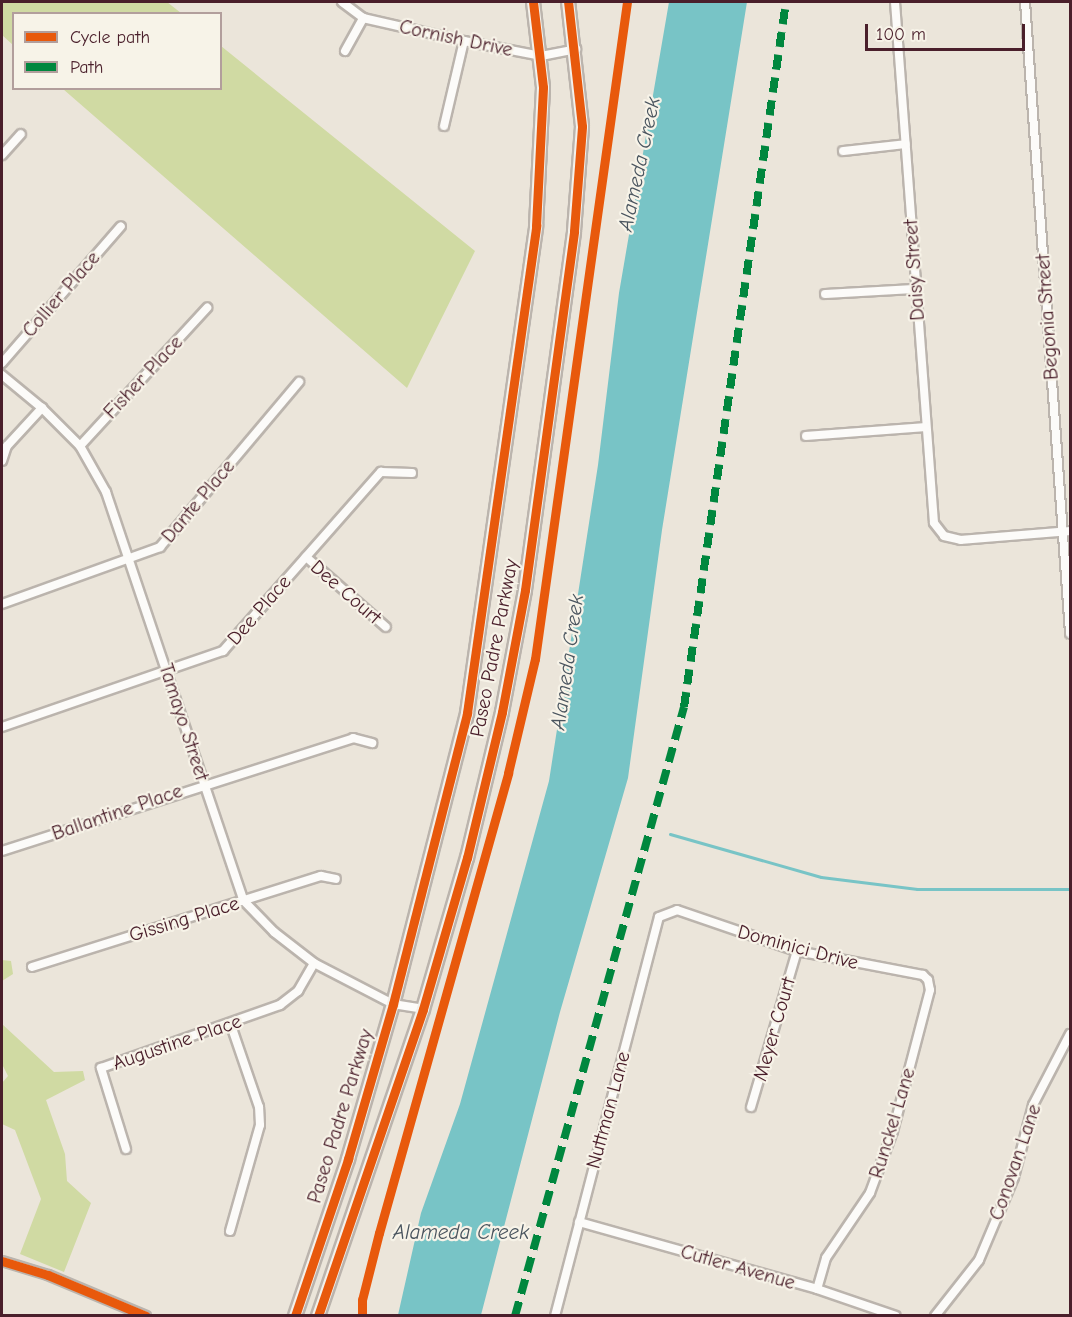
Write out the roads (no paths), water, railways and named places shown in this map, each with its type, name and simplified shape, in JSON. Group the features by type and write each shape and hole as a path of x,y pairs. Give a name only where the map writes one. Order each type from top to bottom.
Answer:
{"main road":[{"name":"Paseo Padre Parkway","path":"295,1316 348,1159 393,1004 467,713 536,226 543,138 541,56 533,2"},
{"name":"Paseo Padre Parkway","path":"321,1313 423,1009 470,847 502,712 525,590 574,231 582,126 576,49 568,2"}],"street":[{"name":"Cornish Drive","path":"342,2 363,18 464,41 541,56 576,49"},
{"name":"Daisy Street","path":"895,2 914,289 934,523 944,536 961,540 1066,531"},
{"name":"Begonia Street","path":"1025,2 1066,531 1071,633"},
{"path":"345,51 363,18"},
{"path":"444,126 464,41"},
{"path":"2,155 21,134"},
{"path":"843,151 906,144"},
{"name":"Collier Place","path":"2,363 122,226"},
{"path":"825,294 914,289"},
{"name":"Fisher Place","path":"80,446 207,308"},
{"name":"Tamayo Street","path":"2,375 42,408 80,446 106,492 131,559 243,900 274,932 314,963 393,1004 423,1009"},
{"name":"Dante Place","path":"2,604 160,547 298,382"},
{"path":"2,461 7,446 42,408"},
{"path":"806,436 926,427"},
{"name":"Dee Place","path":"2,727 223,651 381,472 412,473"},
{"name":"Dee Court","path":"306,557 386,627"},
{"name":"Ballantine Place","path":"2,851 204,783 353,738 372,743"},
{"name":"Gissing Place","path":"32,967 321,876 336,879"},
{"name":"Dominici Drive","path":"669,911 677,910 797,951 923,975 928,980"},
{"name":"Nuttman Lane","path":"555,1316 659,917 669,911"},
{"name":"Meyer Court","path":"751,1107 797,951"},
{"name":"Augustine Place","path":"126,1149 101,1068 231,1025 280,1005 298,991 314,963"},
{"name":"Runckel Lane","path":"817,1289 826,1258 870,1193 894,1131 930,990 928,980"},
{"path":"230,1231 260,1125 259,1107 231,1025"},
{"name":"Conovan Lane","path":"935,1316 979,1260 1014,1177 1033,1105 1071,1034"},
{"name":"Cutler Avenue","path":"579,1222 817,1289 896,1316"},
{"path":"2,1261 48,1275 146,1316"}],"water":[{"name":"Alameda Creek","path":"669,2 747,2 662,530 628,778 560,1012 481,1315 398,1315 421,1213 460,1104 549,781 598,465 619,293"}],"waterway":[{"path":"670,834 821,877 917,889 1070,889"}]}
